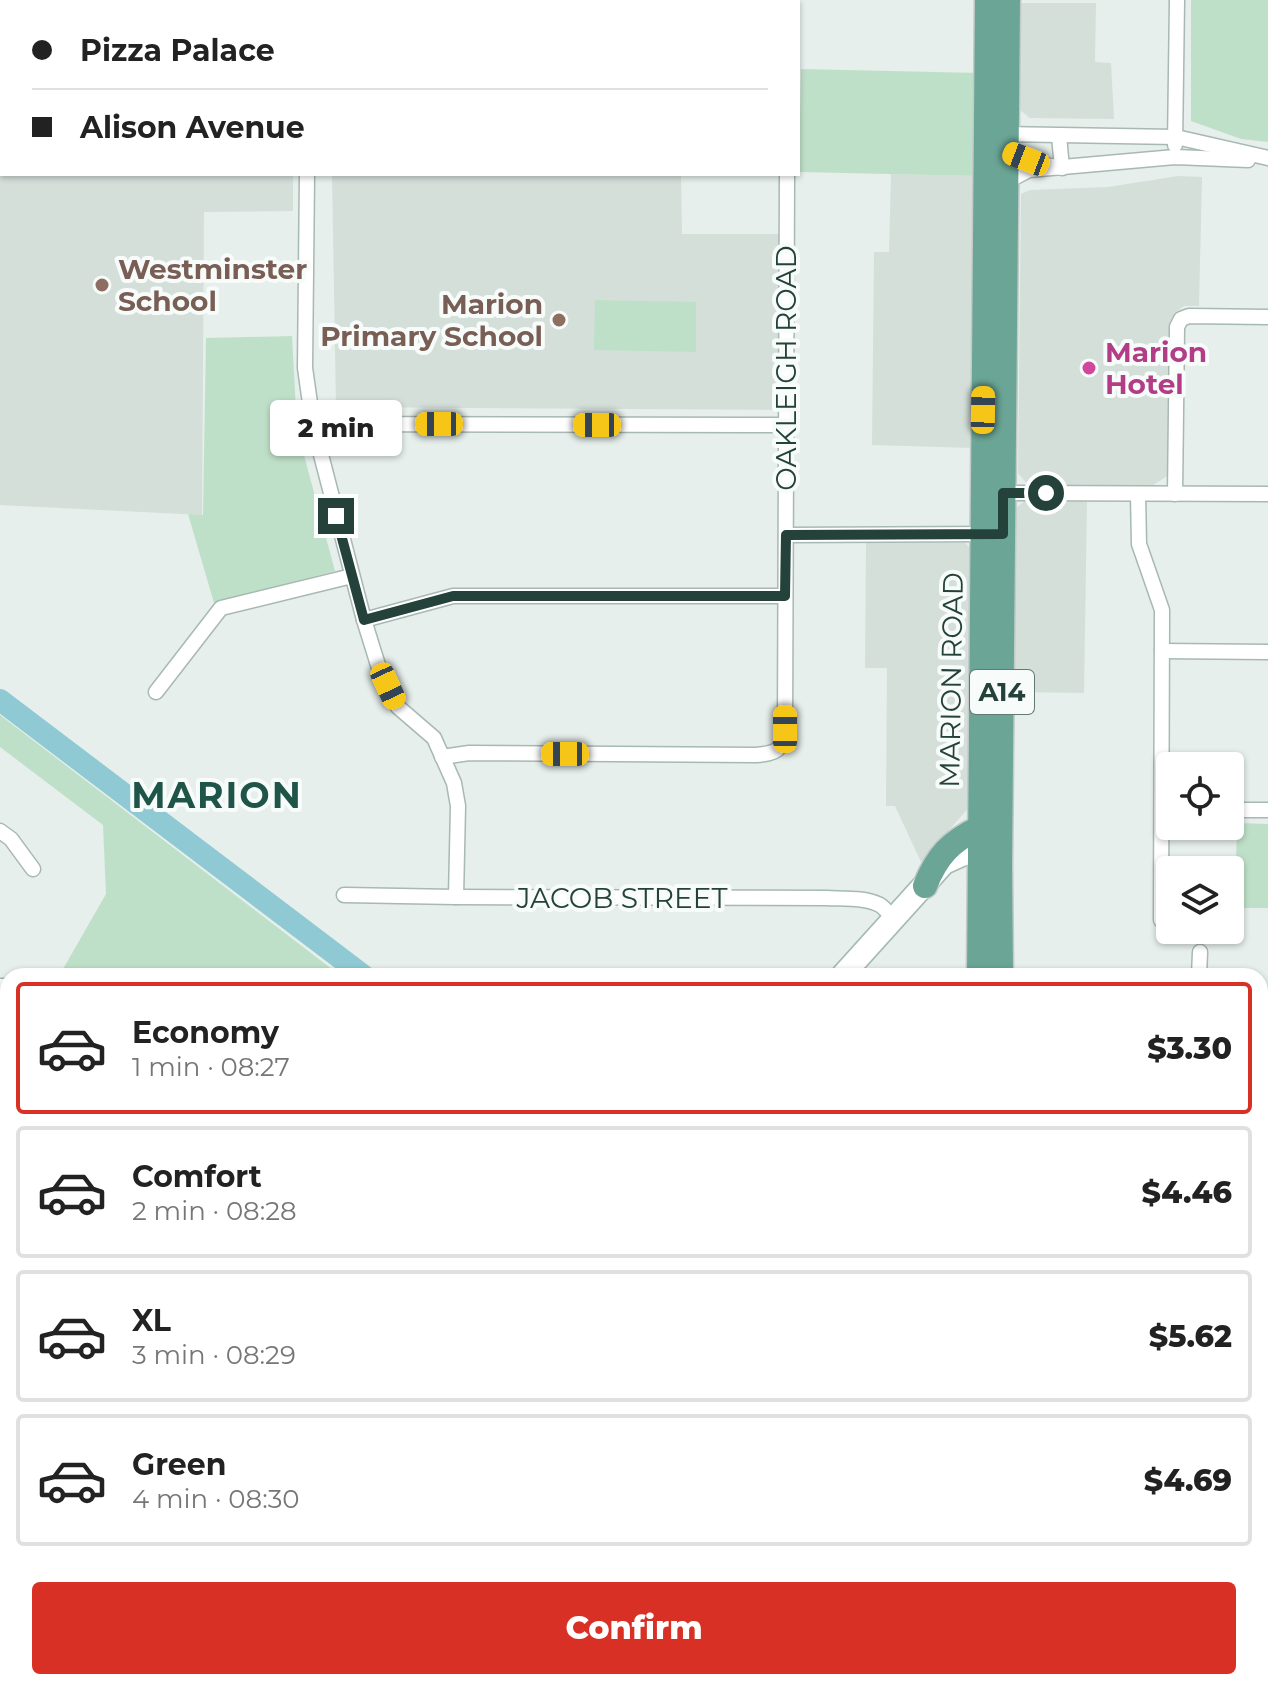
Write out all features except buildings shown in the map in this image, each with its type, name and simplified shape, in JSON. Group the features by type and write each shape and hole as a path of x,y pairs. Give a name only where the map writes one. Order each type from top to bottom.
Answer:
{"main road":[{"name":"MARION ROAD","path":"987,0 1006,182 1003,493 993,534 979,828 990,858 1000,968"},
{"name":"MARION ROAD","path":"980,968 990,858 1000,140 1008,0"},
{"path":"925,886 932,867 943,853 953,843 979,828"}],"street":[{"path":"1175,157 1177,0"},
{"path":"1000,140 1059,136 1176,137 1268,159"},
{"path":"1059,136 1062,168"},
{"path":"1000,140 1034,163 1062,168"},
{"path":"1006,182 1029,170 1175,157 1268,159"},
{"path":"307,176 305,368 313,424 378,665 398,707 434,738 454,783 458,806 456,897"},
{"name":"OAKLEIGH ROAD","path":"442,757 469,753 756,755 772,754 784,742 787,176"},
{"path":"1175,494 1177,327 1181,319 1189,316 1268,317"},
{"path":"313,424 786,425"},
{"path":"1003,493 1268,494"},
{"path":"1138,494 1139,544 1162,610 1165,752"},
{"path":"786,535 993,534"},
{"path":"156,692 221,608 352,576"},
{"path":"364,620 453,596 785,596"},
{"path":"1162,651 1268,652"},
{"path":"1244,810 1268,810"},
{"path":"0,831 11,839 33,869"},
{"path":"849,968 944,863 964,854 990,858"},
{"name":"JACOB STREET","path":"344,895 862,900 880,905 894,920"},
{"path":"1199,968 1200,952"}],"shaded area":[{"path":"1021,3 1096,3 1095,62 1111,63 1114,119 1030,118 1020,110"},
{"path":"891,174 978,176 974,448 872,445 874,252 889,252"},
{"name":"Westminster School","path":"0,176 293,176 293,211 204,212 202,515 0,505"},
{"name":"Marion Primary School","path":"332,176 681,176 682,234 786,234 783,410 336,407"},
{"path":"1178,176 1202,177 1199,306 1184,306 1176,312 1171,322 1167,476 1152,486 1028,485 1018,473 1021,194 1030,190 1108,187"},
{"path":"1026,500 1087,502 1084,693 1010,692 1013,510"},
{"path":"866,543 965,543 975,553 971,805 921,862 895,806 886,806 887,668 865,668"}],"green space":[{"path":"1191,0 1268,0 1268,142 1241,139 1191,121"},
{"path":"801,69 980,73 978,176 800,172"},
{"path":"595,300 696,302 696,352 594,350"},
{"path":"292,336 297,429 335,571 214,603 188,514 203,515 206,338"},
{"path":"0,715 331,968 64,968 106,894 103,825 0,747"},
{"path":"1244,823 1268,824 1268,908 1244,908 1244,856 1236,856 1237,840 1244,840"}],"waterway":[{"path":"0,700 353,968"}],"place":[{"name":"Westminster School","path":"102,285"},
{"name":"Marion Primary School","path":"559,320"},
{"name":"Marion Hotel","path":"1089,368"}],"district":[{"name":"MARION","path":"217,795"}],"route":[{"path":"336,516 364,620 453,596 785,596 786,535 1003,534 1003,493 1046,493"}]}
